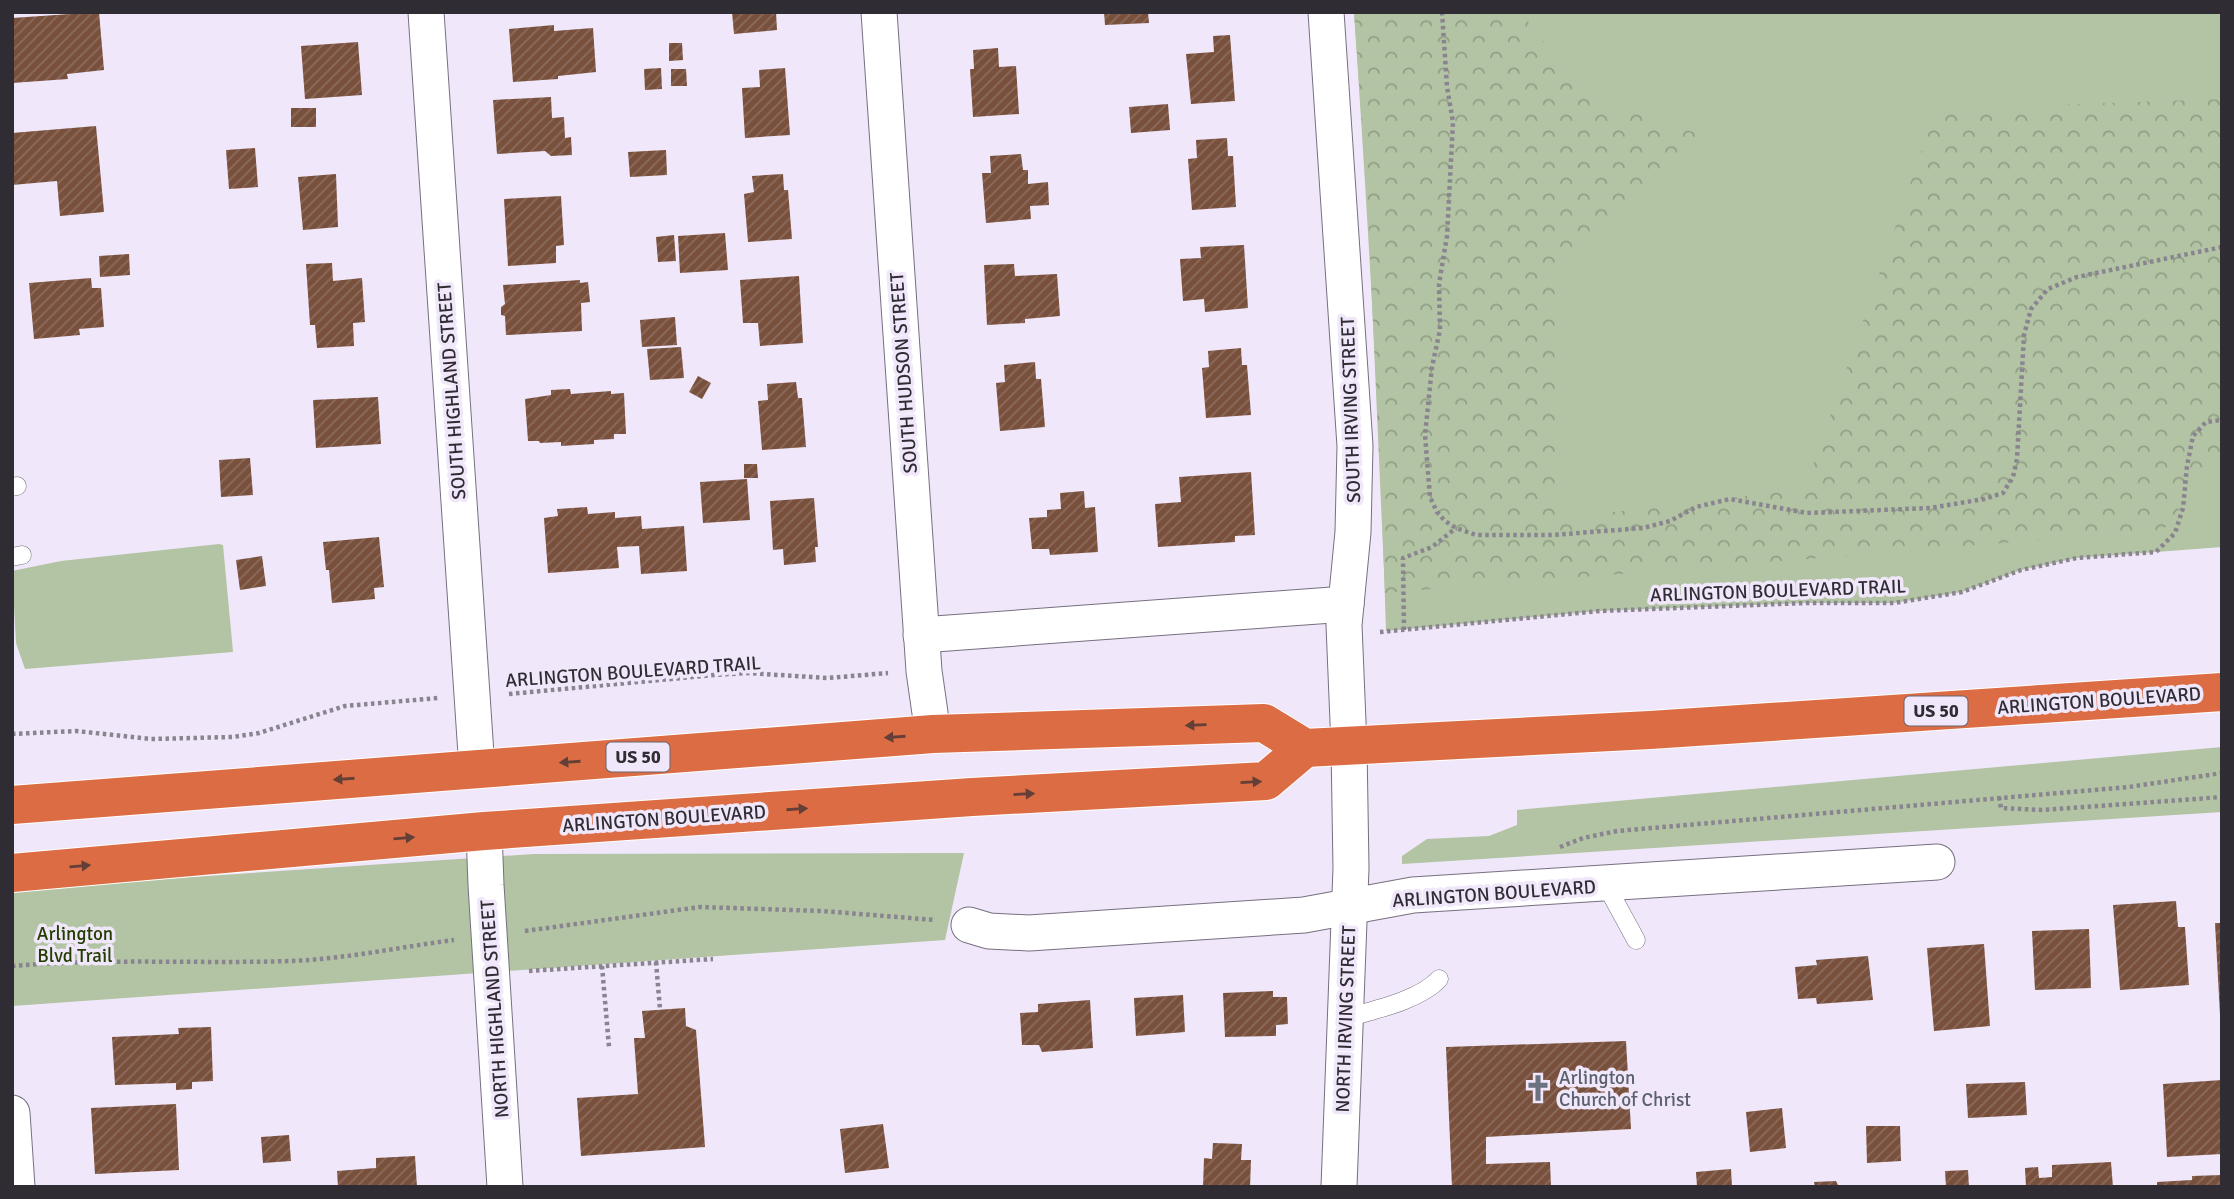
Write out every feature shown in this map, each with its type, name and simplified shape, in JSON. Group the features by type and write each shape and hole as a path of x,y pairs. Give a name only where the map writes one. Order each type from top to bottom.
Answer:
{"highway":[{"name":"ARLINGTON BOULEVARD","path":"12,873 484,831 972,797 1266,781 1305,748 1650,730 2222,692"},
{"name":"US 50","path":"12,805 933,734 1264,723 1305,748"}],"street":[{"name":"SOUTH HIGHLAND STREET","path":"426,12 477,769"},
{"name":"SOUTH HUDSON STREET","path":"879,12 921,635 933,734"},
{"name":"SOUTH IRVING STREET","path":"1326,12 1355,446 1355,505 1344,625 1351,850"},
{"path":"921,635 1346,604"},
{"name":"NORTH HIGHLAND STREET","path":"484,831 505,1187"},
{"name":"NORTH IRVING STREET","path":"1339,1187 1351,850"},
{"name":"ARLINGTON BOULEVARD","path":"969,925 989,931 1028,933 1304,915 1413,895 1606,885 1937,862"},
{"path":"12,1114 17,1187"}],"lane":[{"path":"1606,885 1636,940"},
{"path":"1346,1017 1376,1010 1431,988 1440,979"}],"path":[{"path":"1443,12 1447,87 1453,121 1447,236 1439,284 1440,330 1432,367 1425,435 1430,497 1437,512 1456,528 1476,535 1552,535 1643,528 1670,521 1696,507 1730,499 1807,513 1930,508 2003,493 2013,477 2017,459 2024,335 2031,309 2048,289 2077,277 2222,247"},
{"name":"ARLINGTON BOULEVARD TRAIL","path":"1456,528 1432,547 1403,558 1405,630 1600,611 1806,603 1894,603 1962,592 2021,570 2077,558 2156,552 2175,533 2183,508 2186,466 2193,436 2206,422 2222,421"},
{"name":"ARLINGTON BOULEVARD TRAIL","path":"504,694 747,673 828,678 897,673"},
{"path":"12,734 76,732 150,739 233,737 259,733 345,706 449,698"},
{"path":"1548,888 1547,858 1554,850 1566,843 1599,834 2129,787 2222,774"},
{"path":"1999,797 2001,808 2042,810 2222,797"},
{"path":"526,931 700,908 822,911 969,925"},
{"path":"12,966 66,962 294,960 448,941"},
{"path":"527,971 713,959"},
{"path":"656,962 660,1009"},
{"path":"603,966 609,1047"}],"green space":[{"path":"1354,12 2222,12 2222,547 2077,558 2021,570 1962,592 1894,603 1806,603 1600,611 1386,631 1373,322"},
{"path":"1354,12 1526,12 1526,19 1587,97 1705,136 1559,271 1556,519 1805,489 1936,109 2222,99 2222,455 2163,530 1385,593 1368,212"},
{"path":"223,545 233,652 25,669 16,643 12,571 61,561"},
{"path":"2222,747 2222,812 1402,864 1402,856 1427,839 1489,836 1517,825 1517,810"},
{"name":"Arlington Blvd Trail","path":"964,853 945,940 12,1006 12,891 534,854"}],"building":[{"path":"99,12 104,70 67,74 68,79 12,83 12,18"},
{"path":"732,12 776,12 777,30 734,34"},
{"path":"1104,12 1148,12 1149,23 1105,25"},
{"path":"554,25 554,31 593,28 596,72 558,76 558,79 513,82 509,29"},
{"path":"1230,35 1235,101 1191,104 1186,54 1214,52 1213,36"},
{"path":"358,42 362,95 305,99 301,46"},
{"path":"669,43 682,43 683,60 669,61"},
{"path":"998,48 999,67 1016,66 1019,114 973,117 970,69 974,69 973,50"},
{"path":"661,68 662,89 645,90 644,69"},
{"path":"785,68 790,135 745,138 742,88 760,87 759,70"},
{"path":"671,69 686,69 687,86 671,86"},
{"path":"551,97 552,118 564,117 565,138 571,137 572,155 551,156 545,151 497,154 493,100"},
{"path":"1168,104 1170,130 1131,133 1129,107"},
{"path":"291,108 316,108 316,127 291,127"},
{"path":"96,126 104,212 60,216 57,181 12,185 12,133"},
{"path":"1227,138 1228,156 1233,156 1236,207 1192,210 1188,159 1197,158 1196,140"},
{"path":"255,148 258,187 229,189 226,150"},
{"path":"666,150 667,175 630,177 628,152"},
{"path":"1021,154 1023,170 1028,170 1028,184 1048,182 1049,205 1030,206 1031,219 986,223 982,173 991,173 990,156"},
{"path":"336,174 338,227 303,230 298,177"},
{"path":"783,174 784,190 788,190 792,239 748,242 744,194 754,192 752,176"},
{"path":"561,196 564,245 556,246 556,263 508,266 504,199"},
{"path":"725,233 728,270 680,273 678,236"},
{"path":"674,235 676,261 658,262 656,237"},
{"path":"1244,245 1248,308 1205,312 1204,299 1183,301 1180,259 1201,258 1200,247"},
{"path":"129,254 130,275 100,277 99,256"},
{"path":"332,263 333,281 362,278 365,322 353,323 354,346 317,348 315,325 310,325 306,264"},
{"path":"1014,264 1015,276 1057,274 1060,316 1025,319 1025,323 987,325 984,265"},
{"path":"799,276 803,343 760,346 758,323 743,323 740,280"},
{"path":"91,278 92,288 101,288 104,327 79,329 80,335 34,339 29,283"},
{"path":"580,280 580,283 588,282 590,302 581,303 582,331 506,335 505,316 501,315 501,307 505,304 503,285"},
{"path":"675,317 677,345 642,347 640,320"},
{"path":"681,347 684,378 650,380 647,349"},
{"path":"1241,348 1242,365 1247,365 1251,415 1206,418 1202,368 1209,367 1208,351"},
{"path":"1035,362 1036,379 1041,379 1045,427 1000,431 996,383 1005,382 1004,365"},
{"path":"698,376 711,383 702,399 689,392"},
{"path":"796,382 798,398 802,398 806,447 762,450 758,401 768,400 767,384"},
{"path":"570,389 571,394 611,391 611,394 624,393 626,434 614,434 614,439 594,440 594,444 561,446 561,442 528,441 525,399 551,395 551,390"},
{"path":"378,397 381,444 316,448 313,400"},
{"path":"250,458 253,495 221,497 219,460"},
{"path":"744,464 757,464 758,478 744,478"},
{"path":"1251,472 1255,535 1235,536 1235,542 1158,547 1155,504 1181,502 1179,477"},
{"path":"747,479 750,520 703,523 700,482"},
{"path":"1084,491 1085,508 1095,507 1098,552 1050,555 1049,549 1032,549 1029,518 1047,517 1047,510 1061,509 1060,493"},
{"path":"814,498 818,547 815,547 816,562 784,565 783,549 773,550 770,501"},
{"path":"587,507 588,514 615,512 615,518 641,516 642,529 684,526 687,571 641,574 639,546 617,547 619,568 548,573 544,518 558,516 557,509"},
{"path":"379,537 384,587 374,588 375,599 332,603 323,542"},
{"path":"262,556 266,586 240,590 236,560"},
{"path":"2176,901 2178,927 2185,927 2189,985 2120,990 2113,905"},
{"path":"2215,923 2222,923 2222,1015 2220,1015"},
{"path":"2089,929 2091,988 2035,990 2032,931"},
{"path":"1984,944 1990,1026 1934,1031 1927,948"},
{"path":"1868,956 1873,1000 1817,1004 1816,998 1798,999 1795,967 1817,965 1816,960"},
{"path":"1273,991 1273,997 1287,997 1288,1024 1276,1025 1276,1036 1225,1037 1223,993"},
{"path":"1183,995 1185,1032 1136,1036 1134,998"},
{"path":"1090,1000 1093,1048 1042,1052 1039,1045 1022,1045 1020,1013 1038,1012 1038,1004"},
{"path":"685,1008 686,1026 696,1030 705,1147 581,1156 577,1098 638,1094 634,1038 645,1038 642,1011"},
{"path":"211,1027 213,1081 192,1082 192,1089 176,1090 176,1083 115,1085 112,1037 179,1034 178,1028"},
{"name":"Arlington Church of Christ","path":"1626,1041 1631,1129 1486,1137 1486,1164 1550,1162 1551,1187 1452,1187 1446,1047"},
{"path":"2222,1080 2222,1154 2167,1157 2163,1084"},
{"path":"2025,1082 2027,1115 1968,1118 1966,1084"},
{"path":"176,1104 179,1170 95,1174 91,1108"},
{"path":"1782,1108 1786,1148 1750,1152 1746,1112"},
{"path":"883,1124 889,1168 845,1173 840,1129"},
{"path":"1866,1126 1900,1126 1901,1161 1867,1163"},
{"path":"289,1135 291,1161 263,1163 261,1137"},
{"path":"1213,1143 1242,1144 1241,1160 1251,1160 1250,1187 1203,1187 1204,1158 1212,1159"},
{"path":"415,1156 417,1187 338,1187 337,1171 376,1168 376,1158"},
{"path":"2111,1162 2113,1187 2026,1187 2025,1168 2038,1167 2039,1178 2052,1177 2052,1165"},
{"path":"1731,1169 1732,1187 1697,1187 1696,1172"},
{"path":"1968,1170 1969,1187 1946,1187 1945,1171"},
{"path":"2222,1175 2222,1187 2157,1187 2157,1182 2192,1180 2192,1176"},
{"path":"1836,1181 1839,1187 1815,1187 1814,1182"}],"place":[{"name":"Arlington Church of Christ","path":"1538,1088"}]}
